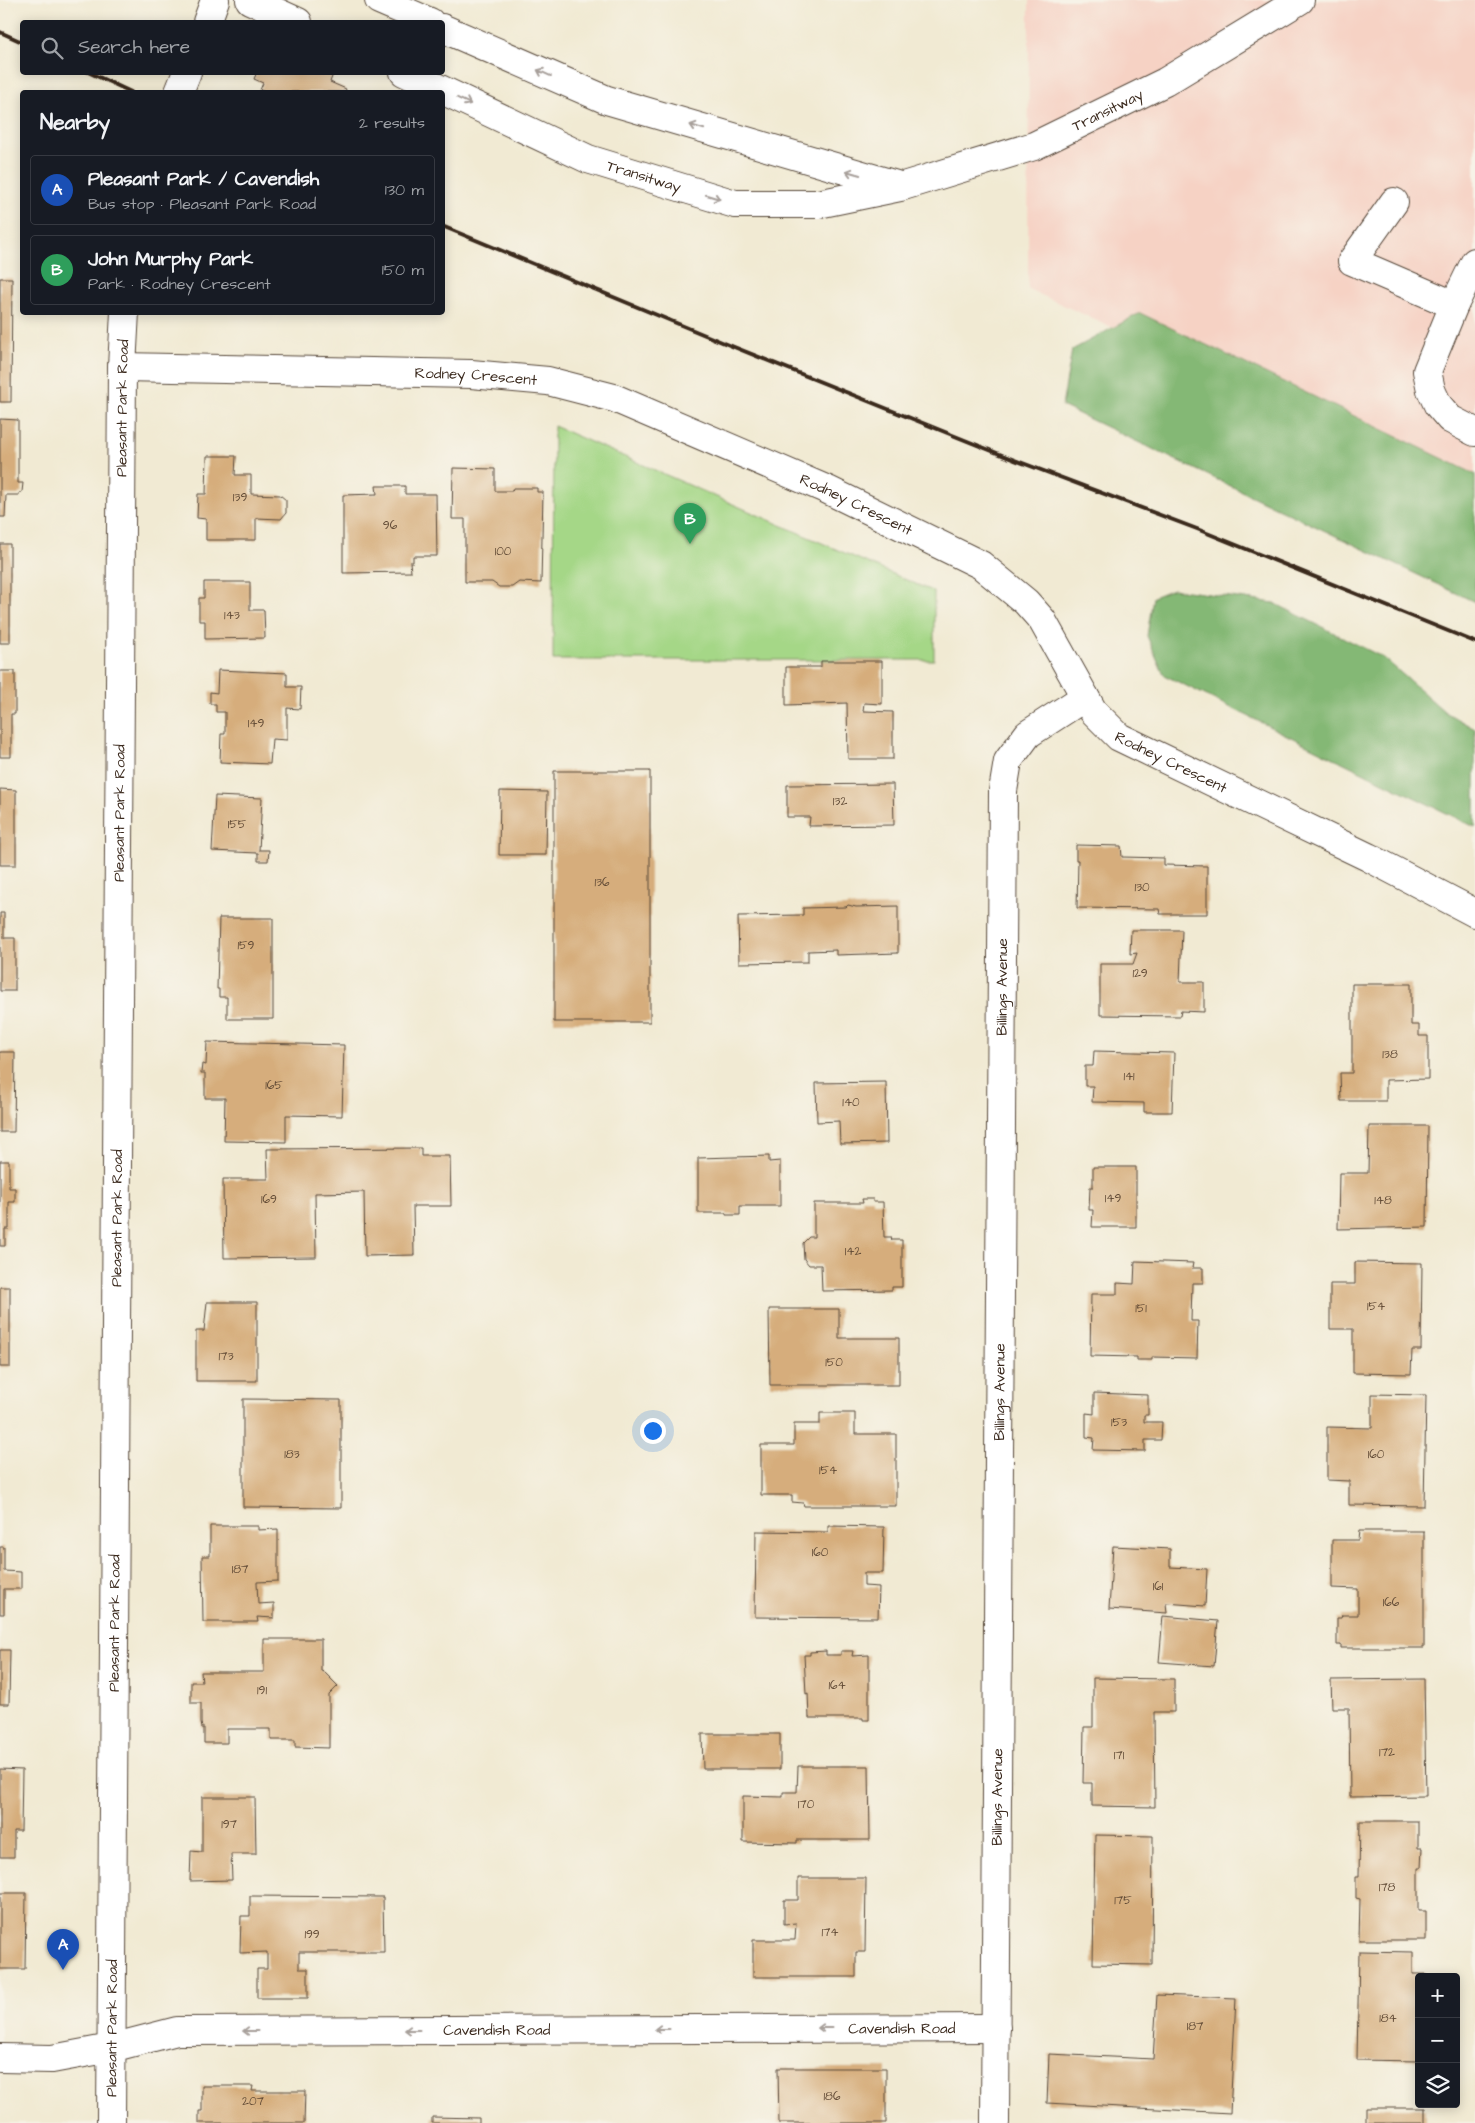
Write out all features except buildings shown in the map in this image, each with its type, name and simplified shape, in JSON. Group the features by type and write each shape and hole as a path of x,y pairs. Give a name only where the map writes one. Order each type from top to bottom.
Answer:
{"street":[{"path":"208,20 215,0"},
{"path":"250,0 294,20"},
{"path":"379,0 425,20"},
{"name":"Transitway","path":"445,91 588,159 735,204 818,204 900,186 1034,146 1165,82 1300,0"},
{"path":"445,29 608,100 900,186"},
{"path":"180,90 186,75"},
{"name":"Transitway","path":"410,75 442,90"},
{"path":"1394,202 1352,261 1454,305"},
{"path":"1475,262 1454,305 1427,370 1431,390 1438,405 1450,419 1475,432"},
{"name":"Pleasant Park Road","path":"111,2123 122,367 125,315"},
{"name":"Rodney Crescent","path":"122,367 471,374 548,381 614,398 828,490 981,565 1026,602 1042,620 1093,711 1118,737 1368,857 1475,912"},
{"name":"Billings Avenue","path":"995,2123 1003,792 1008,761 1028,734 1085,697"},
{"name":"Cavendish Road","path":"0,2058 52,2058 111,2048 177,2031 996,2028"}],"shaded area":[{"path":"1029,0 1475,0 1475,493 1028,289"}],"green space":[{"path":"1140,313 1475,474 1475,602 1062,406 1072,350"},
{"path":"554,426 934,592 934,660 553,660"},
{"path":"1173,589 1274,603 1384,658 1445,712 1475,729 1475,827 1164,675 1147,636 1153,597"}],"railway":[{"path":"0,32 20,41"},
{"path":"94,75 127,90"},
{"path":"445,227 734,347 1012,459 1197,529 1475,642"}],"place":[{"name":"John Murphy Park","path":"690,544"},
{"name":"Pleasant Park / Cavendish","path":"63,1970"}]}
